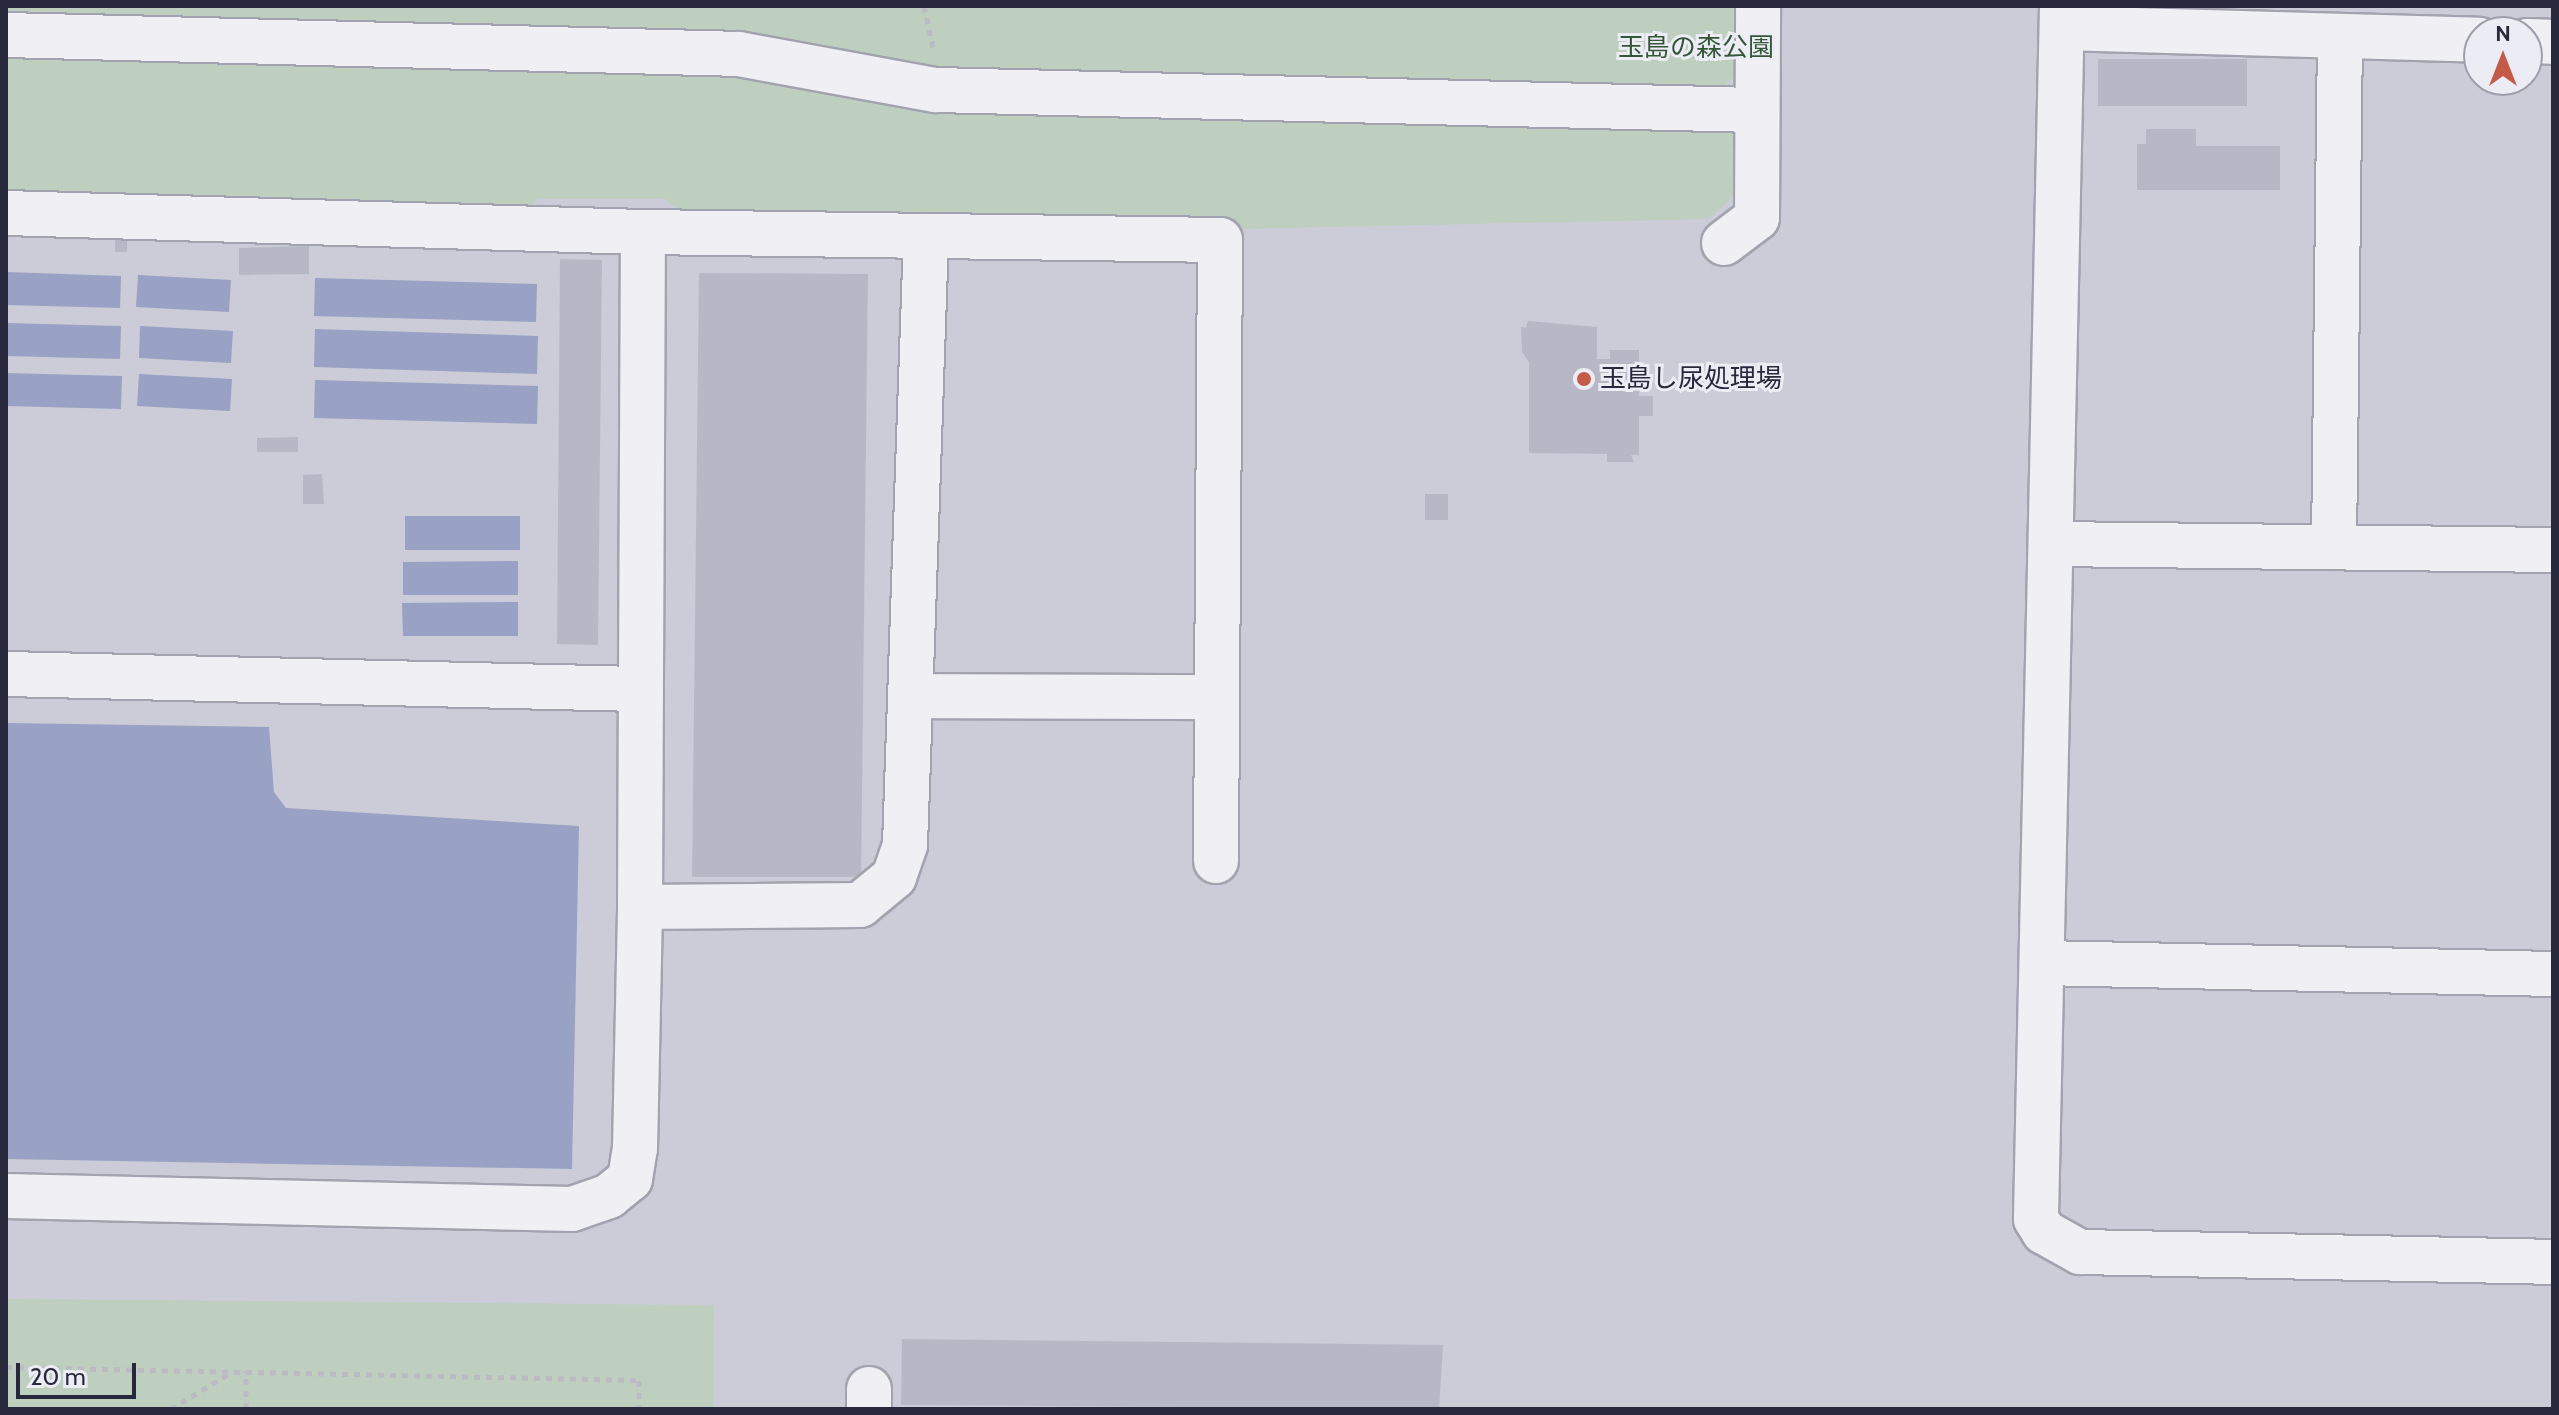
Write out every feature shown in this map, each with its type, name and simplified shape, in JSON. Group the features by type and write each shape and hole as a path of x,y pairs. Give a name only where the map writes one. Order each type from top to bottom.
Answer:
{"lane":[{"path":"1724,243 1757,218 1758,6"},
{"path":"2463,40 2340,36 2062,17 2036,1219 2060,1243 2080,1252 2553,1262"},
{"path":"6,35 739,54 936,90 1756,110"},
{"path":"2334,547 2340,36"},
{"path":"6,213 643,232 1220,240 1216,861"},
{"path":"6,1196 572,1209 609,1196 630,1179 635,1149 640,907 638,689 643,232"},
{"path":"640,907 860,905 894,877 905,845 926,237"},
{"path":"2051,544 2553,550"},
{"path":"6,674 638,689"},
{"path":"910,696 1217,697"},
{"path":"2042,963 2553,974"}],"path":[{"path":"6,1367 639,1380 639,1409"},
{"path":"171,1409 232,1371"},
{"path":"246,1371 246,1409"}],"shaded area":[{"path":"6,6 2553,6 2553,1409 6,1409"}],"green space":[{"name":"玉島の森公園","path":"6,6 1743,6 1741,71 1717,92 1591,84 957,72 6,24"},
{"path":"6,52 752,71 1712,116 1736,136 1736,184 1732,198 1708,219 1235,229 691,221 665,199 538,199 528,209 6,198"},
{"path":"6,1299 714,1305 713,1409 6,1409"}],"water":[{"path":"6,272 121,276 120,308 6,305"},
{"path":"138,275 231,280 229,312 136,307"},
{"path":"315,278 537,284 536,322 314,316"},
{"path":"6,323 121,326 120,359 6,356"},
{"path":"140,326 233,331 231,363 139,358"},
{"path":"315,329 538,336 537,374 314,367"},
{"path":"6,373 122,376 121,409 6,406"},
{"path":"139,374 232,379 230,411 137,406"},
{"path":"315,380 538,386 537,424 314,418"},
{"path":"405,516 520,516 520,550 405,550"},
{"path":"518,561 518,595 403,595 403,562"},
{"path":"518,602 518,636 403,636 402,603"},
{"path":"6,723 269,727 274,792 286,808 579,826 572,1169 6,1159"}],"building":[{"path":"2098,59 2247,59 2247,106 2098,106"},
{"path":"2146,129 2196,129 2196,146 2280,146 2280,190 2137,190 2137,144 2146,144"},
{"path":"115,232 127,232 127,252 115,252"},
{"path":"309,246 309,274 239,275 239,248"},
{"path":"560,259 602,260 598,645 557,644"},
{"path":"699,273 868,274 861,877 692,877"},
{"name":"玉島し尿処理場","path":"1528,321 1597,327 1597,359 1610,359 1610,350 1639,350 1639,396 1653,396 1653,416 1639,416 1639,455 1631,455 1634,462 1607,462 1607,454 1529,453 1529,362 1522,352 1521,327 1526,328"},
{"path":"298,437 298,452 257,452 257,438"},
{"path":"322,474 324,504 303,504 303,475"},
{"path":"1425,494 1448,494 1448,520 1425,520"},
{"path":"902,1339 1443,1345 1439,1409 901,1405"}],"place":[{"name":"玉島し尿処理場","path":"1584,379"}]}
